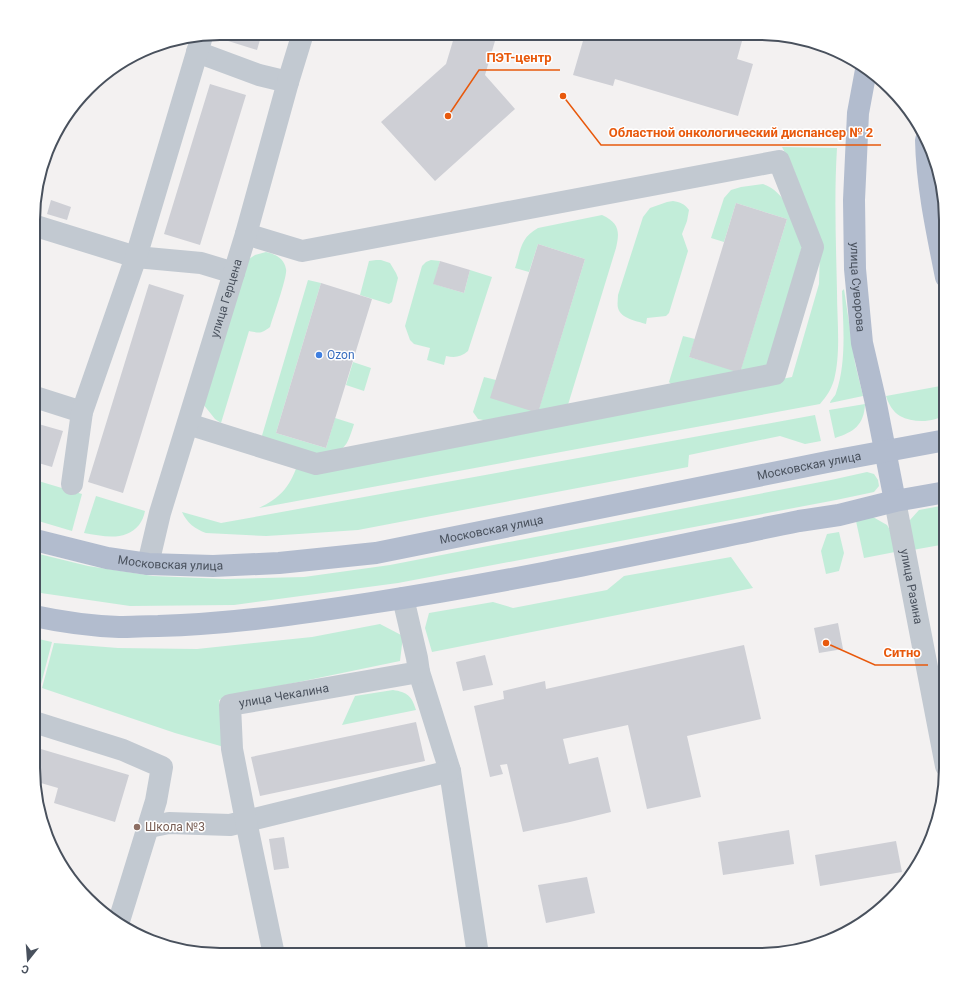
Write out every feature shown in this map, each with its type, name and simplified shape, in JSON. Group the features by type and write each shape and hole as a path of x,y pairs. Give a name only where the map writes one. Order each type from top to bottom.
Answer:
{"main road":[{"name":"улица Суворова","path":"865,74 858,121 854,200 855,269 862,343 875,399 895,502"},
{"path":"927,157 939,243"},
{"name":"Московская улица","path":"40,541 107,558 148,564 213,566 264,564 376,553 827,462 939,441"},
{"path":"40,617 64,622 120,627 190,625 258,619 317,611 403,598 543,573 799,521 839,515 939,493"}],"street":[{"name":"улица Герцена","path":"148,564 160,513 246,234 301,40"},
{"path":"72,484 82,412 136,257 199,44 259,75 288,82"},
{"path":"188,424 316,464 775,374 813,247 780,161 302,251 246,234"},
{"path":"40,227 136,257 201,263 234,273"},
{"path":"40,399 82,412"},
{"name":"улица Разина","path":"895,502 939,730"},
{"path":"403,598 419,672 450,772 477,948"},
{"name":"улица Чекалина","path":"273,948 232,749 230,705 419,672"},
{"path":"40,724 122,750 162,767 156,801 149,827 120,918"},
{"path":"149,827 169,823 230,825 450,772"}],"green space":[{"path":"782,147 837,148 835,202 838,336 837,359 833,384 820,404 259,508 283,492 291,480 297,466 312,470 792,377 819,284 820,249 794,170"},
{"path":"763,184 778,193 793,215 804,239 768,368 673,386 669,382 683,336 695,339 689,357 740,372 787,219 736,203 724,242 711,238 724,198 731,190"},
{"path":"673,201 686,206 689,210 682,234 688,251 669,313 666,316 647,318 646,324 622,315 618,308 618,295 643,217 650,208"},
{"path":"602,215 615,224 618,237 616,248 567,408 494,422 478,419 473,412 484,377 496,380 538,412 585,259 538,244 529,272 515,268 524,240 538,228"},
{"path":"266,252 276,255 281,259 286,269 285,279 270,327 260,332 249,331 221,423 215,419 203,404 249,259 255,255"},
{"path":"376,260 390,263 398,278 392,302 389,304 360,295 369,261"},
{"path":"431,260 440,261 434,284 464,293 470,270 492,277 468,351 463,355 452,357 446,356 444,365 427,360 430,348 414,344 410,340 405,326 422,266"},
{"path":"308,280 321,283 276,433 326,448 335,418 354,424 344,447 322,459 261,439"},
{"path":"844,289 855,363 863,396 830,403 835,396 842,368 844,342 842,291"},
{"path":"353,362 371,368 364,391 346,385"},
{"path":"939,386 939,418 917,421 900,416 891,407 886,396"},
{"path":"865,404 863,417 857,427 848,433 835,438 829,410"},
{"path":"815,415 821,441 805,444 780,436 689,455 688,467 358,530 266,536 206,533 198,530 192,525 182,512 221,523"},
{"path":"867,472 874,474 878,480 879,486 874,492 836,500 398,583 234,605 130,606 40,593 40,554 88,566 153,576 225,579 304,577 390,565"},
{"path":"40,481 82,494 72,531 40,521"},
{"path":"96,496 145,511 141,522 127,534 120,536 84,533"},
{"path":"939,506 939,545 907,551 910,520 919,510"},
{"path":"873,517 887,525 890,530 895,552 864,558 856,521"},
{"path":"839,532 844,553 839,571 826,574 821,551 827,534"},
{"path":"731,557 753,588 432,652 425,628 429,613 493,602 513,608 607,590 624,576"},
{"path":"380,624 403,636 400,661 231,696 219,700 224,747 175,733 42,688 54,643 118,648 197,649 312,637"},
{"path":"40,639 52,642 40,688"},
{"path":"393,690 402,692 411,698 416,710 342,725 355,696"}],"building":[{"path":"225,40 260,40 257,50"},
{"path":"453,40 495,40 485,75 515,109 435,181 381,122 446,64"},
{"path":"583,40 742,40 737,59 753,64 738,116 615,79 613,86 573,75"},
{"path":"210,84 246,95 200,245 164,234"},
{"path":"51,200 71,207 67,220 47,214"},
{"path":"736,203 787,219 740,373 689,357"},
{"path":"538,244 585,259 538,413 490,398"},
{"path":"440,261 470,270 464,293 433,284"},
{"path":"321,283 372,299 326,448 276,433"},
{"path":"149,284 184,295 123,493 88,482"},
{"path":"40,424 63,431 52,467 40,463"},
{"path":"838,623 843,649 819,653 814,628"},
{"path":"744,645 761,719 687,736 701,797 647,809 628,725 563,739 569,764 598,757 611,812 523,832 507,764 500,765 503,774 490,777 474,706 504,699 503,691 545,681 546,689"},
{"path":"485,655 493,685 463,691 456,662"},
{"path":"416,722 425,761 260,796 251,757"},
{"name":"Школа №3","path":"40,749 129,775 115,822 54,803 58,788 40,783"},
{"path":"789,830 794,864 723,875 718,842"},
{"path":"284,837 289,868 274,870 269,839"},
{"path":"896,841 902,872 820,886 815,855"},
{"path":"587,877 595,913 546,923 538,885"}],"place":[{"name":"Областной онкологический диспансер № 2","path":"563,96"},
{"name":"ПЭТ-центр","path":"448,116"},
{"name":"Ozon","path":"319,355"},
{"name":"Ситно","path":"826,643"},
{"name":"Школа №3","path":"137,827"}]}
